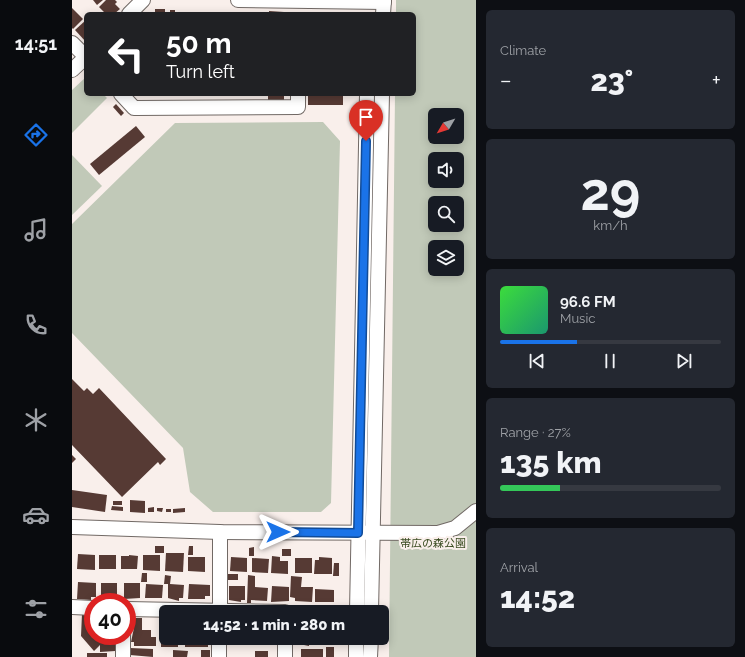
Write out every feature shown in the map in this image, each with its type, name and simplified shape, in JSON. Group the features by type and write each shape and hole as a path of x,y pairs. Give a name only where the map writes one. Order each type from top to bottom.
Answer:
{"street":[{"path":"131,12 143,0"},
{"path":"238,0 299,5 384,5"},
{"path":"72,43 84,55"},
{"path":"72,70 84,59"},
{"path":"123,96 134,108 298,107 298,96"},
{"path":"356,605 367,96"},
{"path":"371,605 382,96"},
{"path":"72,527 84,529 220,532 438,533 455,528 476,511"},
{"path":"220,532 220,605"},
{"path":"72,607 84,608"},
{"path":"136,609 159,610"},
{"path":"123,645 123,657"},
{"path":"219,645 219,657"},
{"path":"285,645 285,657"},
{"path":"356,645 356,657"},
{"path":"370,657 371,645"}],"green space":[{"name":"帯広の森公園","path":"396,0 476,0 476,657 389,657 395,96 416,96 416,12 396,12"},
{"path":"84,79 84,96 105,96 107,98 72,133 72,90"},
{"path":"323,122 340,141 331,503 321,512 213,512 190,492 183,448 72,333 72,224 175,123"},
{"path":"72,155 102,186 72,215"}],"building":[{"path":"93,0 103,0 97,5"},
{"path":"106,0 115,0 117,2 115,4 120,9 116,12 104,12 99,7"},
{"path":"72,8 83,19 73,29 72,28"},
{"path":"155,9 165,9 165,12 155,12"},
{"path":"84,22 84,40 75,30"},
{"path":"268,96 284,96 284,101 268,100"},
{"path":"308,96 343,96 343,105 308,105"},
{"path":"116,104 124,113 121,116 113,107"},
{"path":"136,126 145,137 99,175 90,164"},
{"path":"72,379 84,391 87,388 93,394 99,388 166,459 160,465 158,462 122,497 72,445"},
{"path":"72,455 76,459 72,463"},
{"path":"72,490 107,495 105,512 72,507"},
{"path":"130,500 145,501 145,513 130,512"},
{"path":"113,501 122,501 122,505 113,505"},
{"path":"112,506 123,507 123,511 111,510"},
{"path":"154,507 154,512 148,512 148,508"},
{"path":"157,508 163,508 162,512 157,511"},
{"path":"185,508 185,512 173,513 173,509"},
{"path":"166,509 171,509 171,512 166,512"},
{"path":"155,546 164,546 164,553 155,553"},
{"path":"189,546 193,546 193,555 188,555"},
{"path":"254,547 254,556 249,556 249,548"},
{"path":"282,549 291,549 291,556 282,556"},
{"path":"166,553 184,553 183,572 165,571"},
{"path":"78,554 95,555 95,570 77,569"},
{"path":"99,555 116,555 116,569 99,569"},
{"path":"143,555 160,555 160,571 143,570"},
{"path":"121,556 138,556 137,569 121,569"},
{"path":"272,556 280,557 280,561 288,561 288,574 271,573"},
{"path":"188,557 205,557 205,572 188,571"},
{"path":"231,557 247,558 247,572 230,571"},
{"path":"319,557 332,558 332,574 314,574 315,560 319,560"},
{"path":"252,558 269,559 268,573 252,572"},
{"path":"295,558 312,558 312,573 295,573"},
{"path":"334,563 339,563 339,576 333,576"},
{"path":"142,573 147,573 147,582 141,582"},
{"path":"228,574 238,574 238,580 228,580"},
{"path":"165,575 171,576 170,584 184,585 183,598 179,598 179,601 168,598 168,584 164,584"},
{"path":"248,575 255,576 255,587 268,588 267,601 251,600 251,603 247,603"},
{"path":"291,576 302,577 301,587 313,587 312,602 295,601 295,598 290,597"},
{"path":"78,582 96,583 96,593 84,593 84,600 77,599"},
{"path":"101,583 117,583 117,593 101,593"},
{"path":"124,583 140,583 140,598 136,598 136,593 124,593"},
{"path":"146,584 163,585 162,598 145,598"},
{"path":"189,584 210,585 210,596 205,596 205,599 188,599"},
{"path":"229,586 245,586 245,600 241,600 241,602 229,600"},
{"path":"272,586 289,587 289,601 271,602"},
{"path":"315,589 334,590 334,602 315,602"},
{"path":"82,614 84,614 84,639 81,636"},
{"path":"136,618 142,618 142,630 151,630 151,637 156,637 156,646 134,646 136,645"},
{"path":"89,645 100,645 94,651"},
{"path":"100,645 115,645 115,651 100,652"},
{"path":"161,645 178,645 178,647 161,647"},
{"path":"185,645 208,645 208,647 185,647"},
{"path":"326,647 334,647 334,657 326,657"},
{"path":"130,648 153,649 153,657 130,655"},
{"path":"301,649 323,649 323,657 301,657"},
{"path":"173,650 188,651 187,657 173,657"},
{"path":"201,650 210,650 210,657 201,657"},
{"path":"255,651 268,651 268,657 255,657"},
{"path":"87,653 107,653 107,657 87,657"}],"route":[{"path":"278,532 358,533 366,141"}]}
